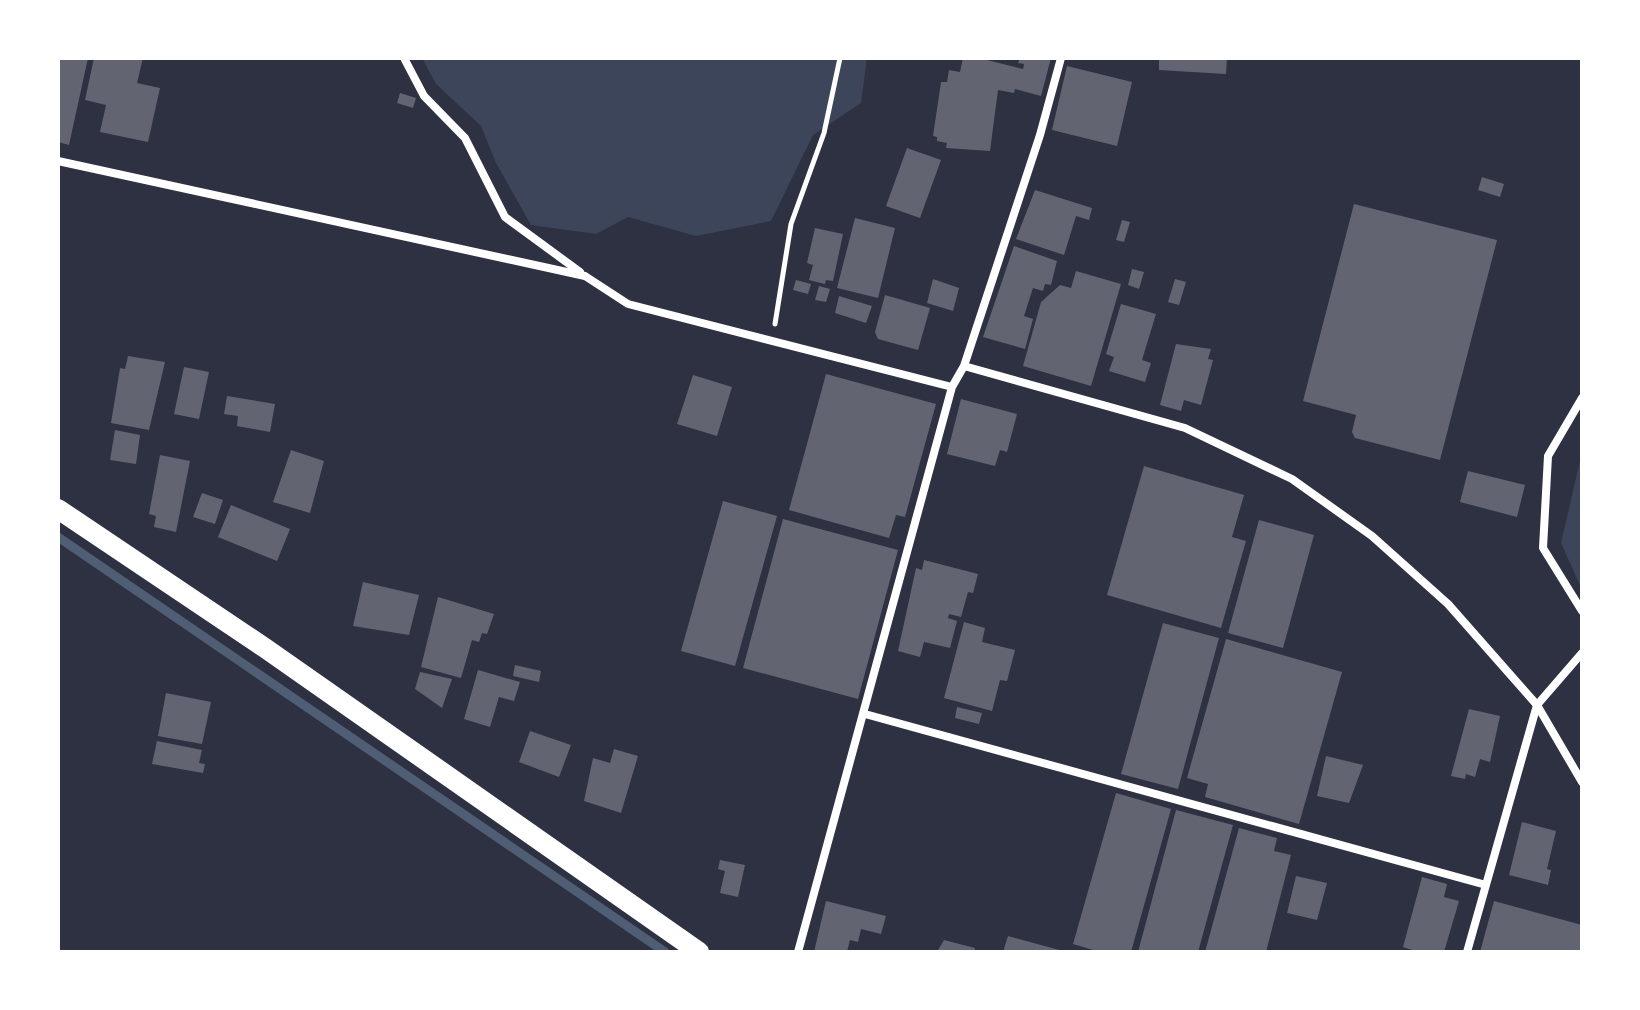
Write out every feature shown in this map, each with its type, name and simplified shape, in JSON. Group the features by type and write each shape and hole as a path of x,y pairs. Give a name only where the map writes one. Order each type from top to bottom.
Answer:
{"main road":[{"path":"58,509 265,648 699,952"}],"street":[{"path":"404,58 424,96 465,138 505,217 628,304 952,387"},
{"path":"798,952 952,387 964,366 1040,135 1061,58"},
{"path":"58,161 585,276"},
{"path":"964,366 1185,428 1292,479 1372,536 1448,604 1537,705 1582,782"},
{"path":"1582,398 1548,456 1543,548 1582,611"},
{"path":"1467,952 1537,705 1582,653"},
{"path":"865,714 1486,885"}],"path":[{"path":"772,340 791,224 824,133 840,58"}],"shaded area":[{"path":"422,58 867,58 861,103 813,135 771,221 696,236 628,217 596,234 531,225 496,163 481,126 436,84"},
{"path":"1582,452 1582,590 1561,543"}],"building":[{"path":"58,58 88,58 69,145 58,142"},
{"path":"94,58 143,58 137,83 160,88 148,142 100,132 106,105 85,100"},
{"path":"963,58 979,58 1023,69 1024,64 1018,63 1020,58 1051,58 1041,96 1015,89 1014,93 998,90 990,151 946,148 947,143 937,141 937,137 933,136 941,82 947,82 949,70 960,72"},
{"path":"1159,58 1227,58 1226,74 1159,70"},
{"path":"1067,66 1132,82 1117,146 1052,130"},
{"path":"400,93 416,98 413,108 397,103"},
{"path":"907,148 941,160 920,218 886,206"},
{"path":"1482,177 1504,184 1500,197 1478,190"},
{"path":"1035,190 1092,208 1089,220 1076,216 1064,255 1016,239"},
{"path":"1354,204 1497,240 1440,460 1355,438 1352,432 1356,415 1303,401"},
{"path":"855,218 895,228 878,298 837,288"},
{"path":"1122,220 1130,222 1124,242 1116,240"},
{"path":"815,228 843,234 833,281 826,280 825,284 809,280 813,265 807,263"},
{"path":"1014,246 1057,261 1051,285 1045,284 1043,291 1033,288 1024,316 1033,319 1025,349 983,337"},
{"path":"1132,269 1144,272 1139,289 1128,285"},
{"path":"1076,271 1121,284 1091,386 1023,366 1041,302 1060,285 1071,288"},
{"path":"933,279 959,288 953,311 927,303"},
{"path":"1175,279 1186,282 1179,305 1168,302"},
{"path":"796,280 811,284 808,294 793,290"},
{"path":"819,286 830,289 826,302 815,300"},
{"path":"885,295 930,308 918,350 878,339 875,332"},
{"path":"839,296 872,306 866,323 835,313"},
{"path":"1121,304 1156,314 1142,360 1151,363 1145,382 1109,371 1114,357 1106,354"},
{"path":"1176,344 1211,349 1208,359 1213,360 1201,405 1184,400 1181,411 1160,405"},
{"path":"128,356 165,362 149,430 111,423 120,368 125,369"},
{"path":"184,367 209,372 199,419 174,414"},
{"path":"826,374 936,404 905,517 896,515 889,538 789,510"},
{"path":"693,375 732,387 717,436 677,424"},
{"path":"227,396 275,404 270,432 237,426 238,416 224,414"},
{"path":"961,399 1017,414 1007,452 1000,450 995,466 947,454"},
{"path":"115,430 140,435 136,464 110,460"},
{"path":"291,450 324,461 310,513 273,502"},
{"path":"160,455 190,461 176,532 154,527 156,516 149,514"},
{"path":"1144,466 1244,495 1232,537 1246,541 1221,628 1107,595"},
{"path":"1468,471 1525,485 1517,517 1460,502"},
{"path":"202,493 223,500 215,524 193,517"},
{"path":"723,501 777,516 735,666 681,651"},
{"path":"231,505 290,529 277,561 218,537"},
{"path":"783,519 898,550 858,699 743,668"},
{"path":"1259,520 1314,535 1283,648 1228,633"},
{"path":"924,560 978,574 973,593 968,592 961,617 949,614 948,618 957,621 950,648 924,642 920,657 898,651 916,568 922,570"},
{"path":"363,582 419,595 409,635 353,626"},
{"path":"438,597 494,614 487,634 482,633 479,642 472,640 461,678 421,667"},
{"path":"964,622 985,628 982,642 1015,650 1007,681 1000,680 992,711 944,698"},
{"path":"1163,623 1219,638 1178,789 1121,774"},
{"path":"1226,639 1342,672 1299,824 1205,797 1208,784 1187,778"},
{"path":"515,665 541,671 539,682 513,676"},
{"path":"478,670 520,682 514,701 499,697 490,727 464,719"},
{"path":"420,672 452,679 442,708 415,689"},
{"path":"166,693 211,702 202,744 158,736"},
{"path":"957,707 982,713 979,724 955,718"},
{"path":"1469,709 1500,716 1490,762 1480,759 1475,777 1466,774 1465,779 1451,776"},
{"path":"530,731 571,745 559,777 519,762"},
{"path":"157,741 202,750 199,763 205,764 203,773 152,764"},
{"path":"614,749 638,756 621,813 584,801 593,758 610,763"},
{"path":"1326,756 1363,765 1349,803 1317,796"},
{"path":"1116,793 1171,809 1131,952 1100,952 1073,944"},
{"path":"1176,810 1233,825 1198,952 1138,952"},
{"path":"1522,822 1556,831 1547,869 1551,870 1548,885 1509,875"},
{"path":"1239,828 1277,838 1274,851 1291,855 1266,952 1205,952"},
{"path":"720,860 745,865 738,897 720,893 725,871 718,869"},
{"path":"1296,876 1327,883 1317,920 1287,913"},
{"path":"1422,877 1447,884 1444,897 1459,901 1444,952 1418,952 1403,947"},
{"path":"826,901 886,916 881,934 861,929 858,942 850,940 847,952 814,952"},
{"path":"1494,901 1582,925 1582,952 1480,952"},
{"path":"1008,936 1063,951 1063,952 1003,952"},
{"path":"944,940 975,948 974,952 937,952"}],"waterway":[{"path":"58,537 665,952"}]}
